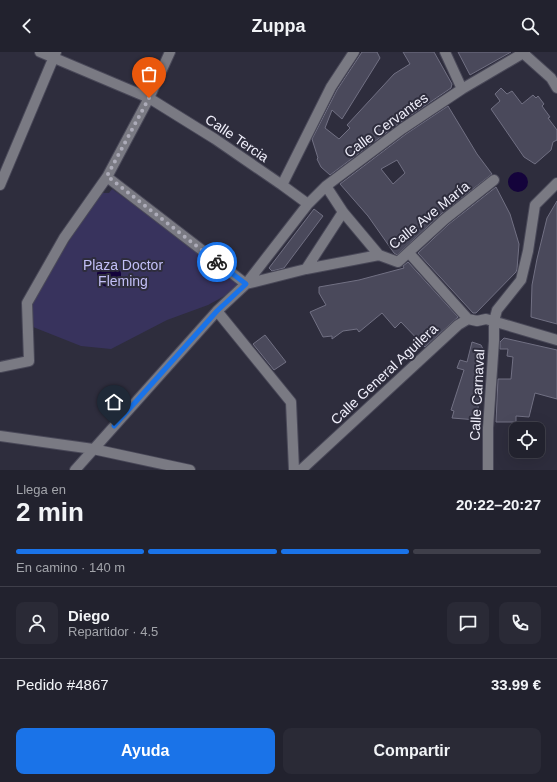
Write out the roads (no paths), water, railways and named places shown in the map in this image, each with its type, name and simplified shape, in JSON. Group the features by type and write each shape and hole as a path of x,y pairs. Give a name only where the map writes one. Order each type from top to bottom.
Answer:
{"street":[{"name":"Calle Tercia","path":"40,52 55,55 149,98 215,139 308,204"},
{"path":"0,367 29,361 27,303 64,238 107,176 149,98 170,52"},
{"path":"282,185 331,87 354,52"},
{"path":"445,52 462,89"},
{"path":"524,53 551,78 557,88"},
{"name":"Calle Cervantes","path":"75,470 217,311 246,284 308,204 326,186 402,129 462,89 524,53"},
{"path":"0,185 55,55"},
{"path":"107,176 246,284 306,269 379,255 343,212 326,186"},
{"name":"Calle Ave María","path":"379,255 398,262 445,219 494,180"},
{"path":"494,321 497,310 521,280 528,252 535,205 556,185"},
{"path":"306,269 343,212"},
{"path":"409,253 468,319 478,321 486,319 557,340"},
{"path":"217,311 291,402 294,470"},
{"name":"Calle General Aguilera","path":"301,470 458,325 468,319"},
{"name":"Calle Carnaval","path":"488,470 488,428 494,321"},
{"path":"0,436 93,449 190,470"}],"park label":[{"name":"Plaza Doctor Fleming","path":"123,274"}]}
